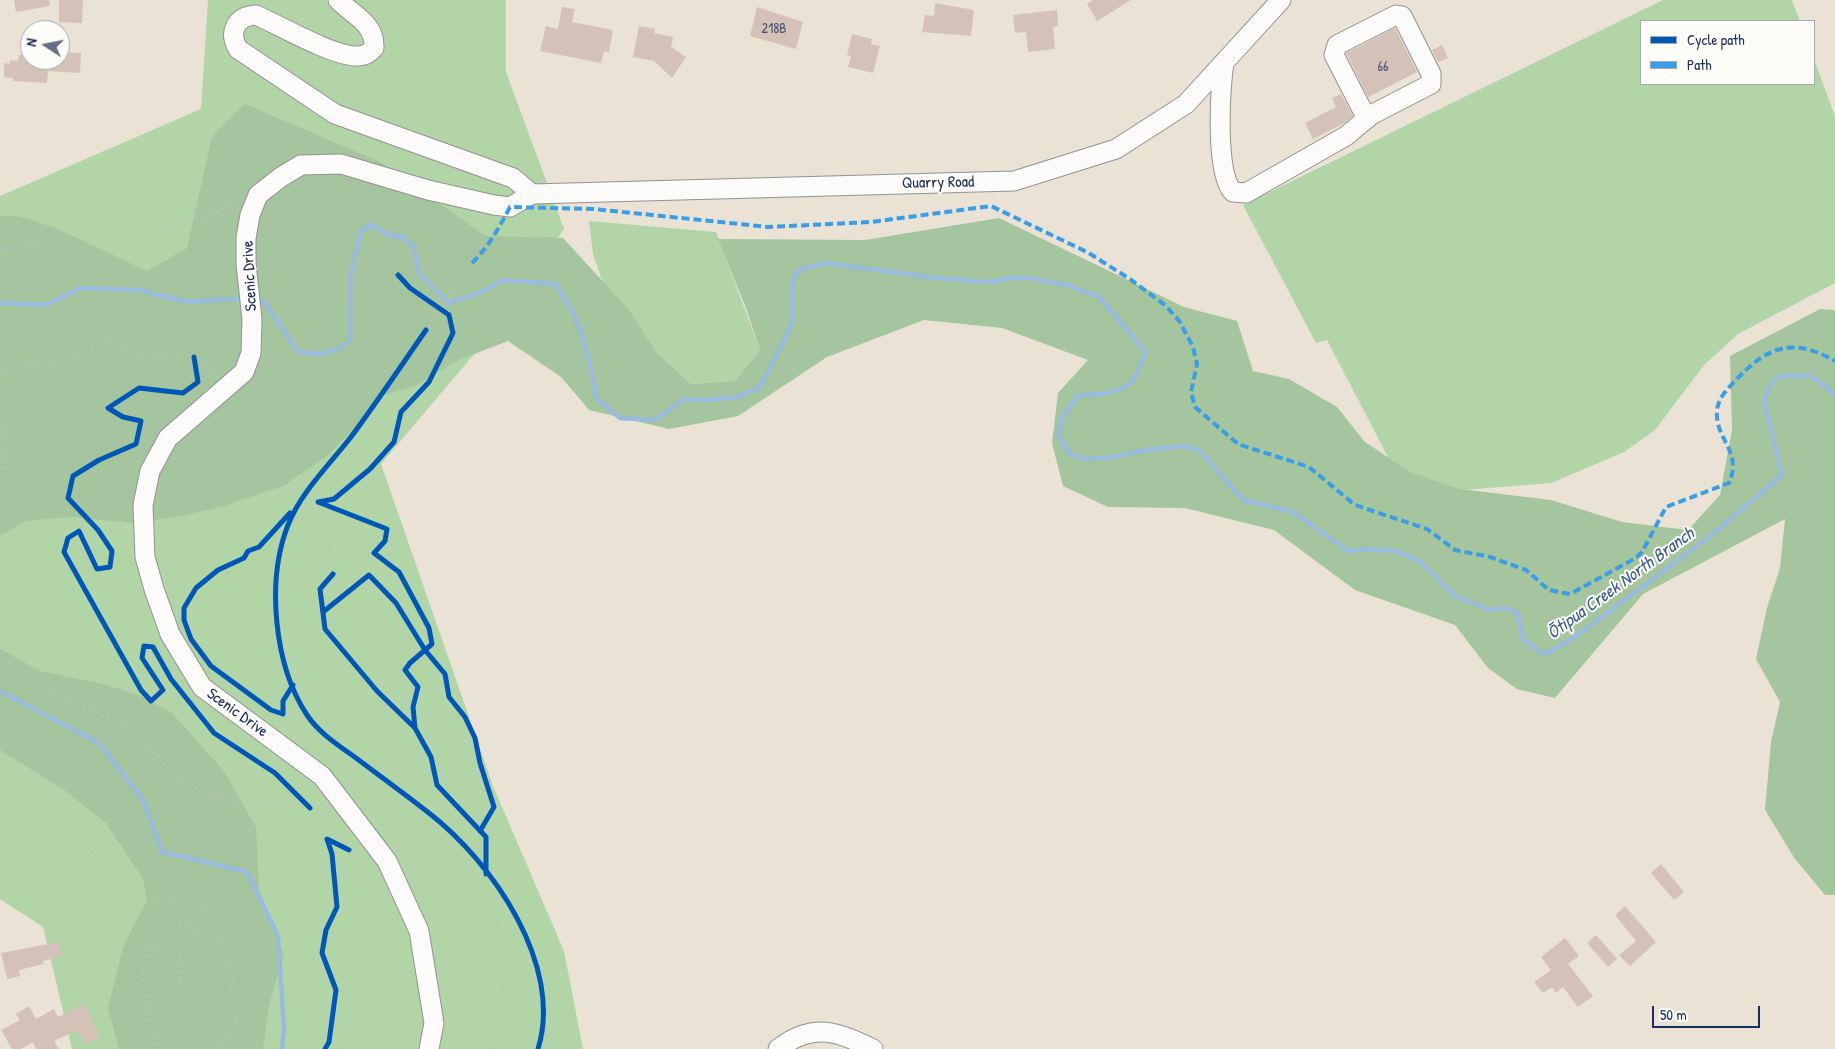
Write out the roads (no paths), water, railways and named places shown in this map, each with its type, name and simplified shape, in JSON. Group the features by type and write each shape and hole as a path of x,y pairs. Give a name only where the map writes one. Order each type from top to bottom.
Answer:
{"street":[{"path":"338,0 368,25 375,37 374,48 367,54 342,54 256,15 247,15 238,22 233,30 233,41 238,49 335,114 513,178 532,194"},
{"name":"Quarry Road","path":"532,194 1014,181 1116,150 1186,104 1281,0"},
{"path":"1224,63 1220,98 1221,131 1226,179 1233,192 1246,193 1346,136 1366,119 1432,84 1432,74 1402,16 1396,15 1337,45 1334,50 1334,55 1366,119"},
{"name":"Scenic Drive","path":"429,1049 434,1023 419,930 387,861 322,776 202,686 170,634 154,589 145,557 142,505 150,471 168,438 244,372 251,353 252,319 246,264 246,238 250,215 258,195 281,177 301,165 341,164 428,190 494,206 510,207 532,194"},
{"path":"778,1049 792,1037 818,1031 844,1034 873,1049"}],"waterway":[{"name":"Ōtipua Creek North Branch","path":"255,300 262,301 268,307 298,352 326,353 343,346 350,341 351,272 361,231 371,225 389,235 402,237 413,246 419,273 449,303 483,291 503,280 555,284 578,324 587,352 596,398 620,418 655,420 684,399 707,400 738,397 760,387 792,324 792,286 796,273 804,268 826,263 935,278 992,282 1010,278 1031,278 1070,286 1099,297 1146,352 1135,377 1122,389 1107,393 1078,396 1062,418 1058,435 1070,454 1085,459 1107,458 1146,450 1185,446 1199,450 1243,500 1293,512 1348,551 1365,549 1396,551 1421,562 1455,596 1490,610 1506,608 1518,613 1523,639 1539,652 1548,653 1575,637 1713,534 1782,475 1764,401 1771,383 1780,376 1812,376 1835,395"},
{"path":"0,303 46,305 80,288 139,290 187,302 245,298"},
{"path":"0,691 99,743 143,800 162,852 247,872 278,936 284,1029 282,1049"}]}
